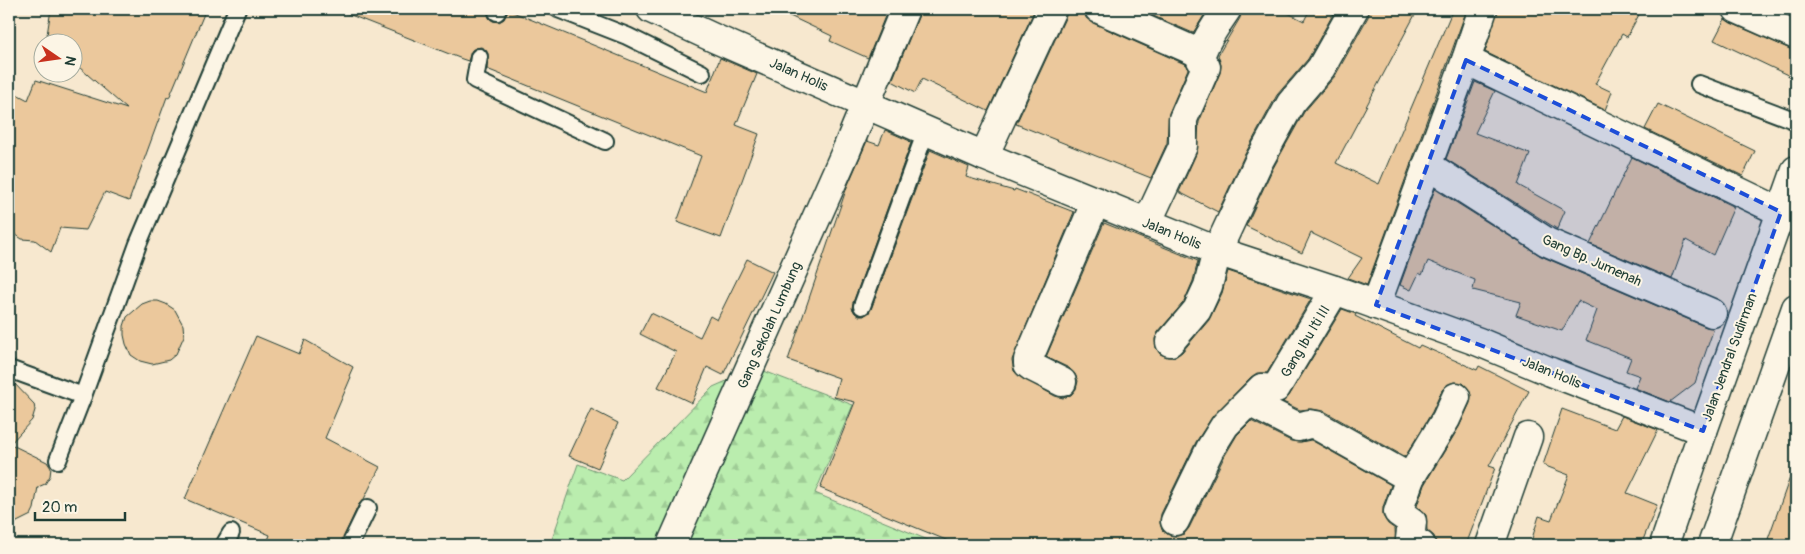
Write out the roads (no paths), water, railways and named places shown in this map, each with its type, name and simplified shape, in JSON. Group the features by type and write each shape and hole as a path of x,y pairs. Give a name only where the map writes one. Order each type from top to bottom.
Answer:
{"main road":[{"name":"Jalan Holis","path":"651,9 697,18 716,39 984,156 1147,223 1217,251 1335,290 1479,342 1703,431"},
{"name":"Gang Sekolah Lumbung","path":"671,545 839,167 905,9"},
{"path":"984,156 1052,9"},
{"path":"1099,9 1201,54"},
{"path":"1147,223 1183,146 1183,119 1206,67 1201,61 1201,54 1214,29 1228,9"},
{"path":"1170,342 1197,310 1208,286 1217,251 1258,162 1291,103 1321,68 1354,9"},
{"path":"1376,305 1483,9"},
{"path":"1737,9 1796,35"},
{"path":"1466,60 1781,212"},
{"name":"Gang Bp. Jumenah","path":"1427,165 1547,242 1712,312"},
{"name":"Jalan Jendral Sudirman","path":"1664,545 1796,170"},
{"path":"1062,382 1032,367 1028,364 1028,360 1096,201"},
{"name":"Gang Ibu Iti III","path":"1249,402 1262,388 1276,388 1335,290"},
{"path":"1712,545 1796,308"},
{"path":"1421,545 1410,539 1412,522 1398,512 1410,478 1446,419 1456,397"},
{"path":"1175,521 1210,449 1225,424 1249,402 1298,427 1308,424 1316,425 1410,478"},
{"path":"1490,545 1528,437"}],"lane":[{"path":"58,460 138,244 237,9"},
{"path":"558,9 627,36 702,73"},
{"path":"479,57 475,80 605,141"},
{"path":"1699,84 1796,121"},
{"path":"862,306 926,131"},
{"path":"9,369 83,396"},
{"path":"350,545 368,508"}]}
